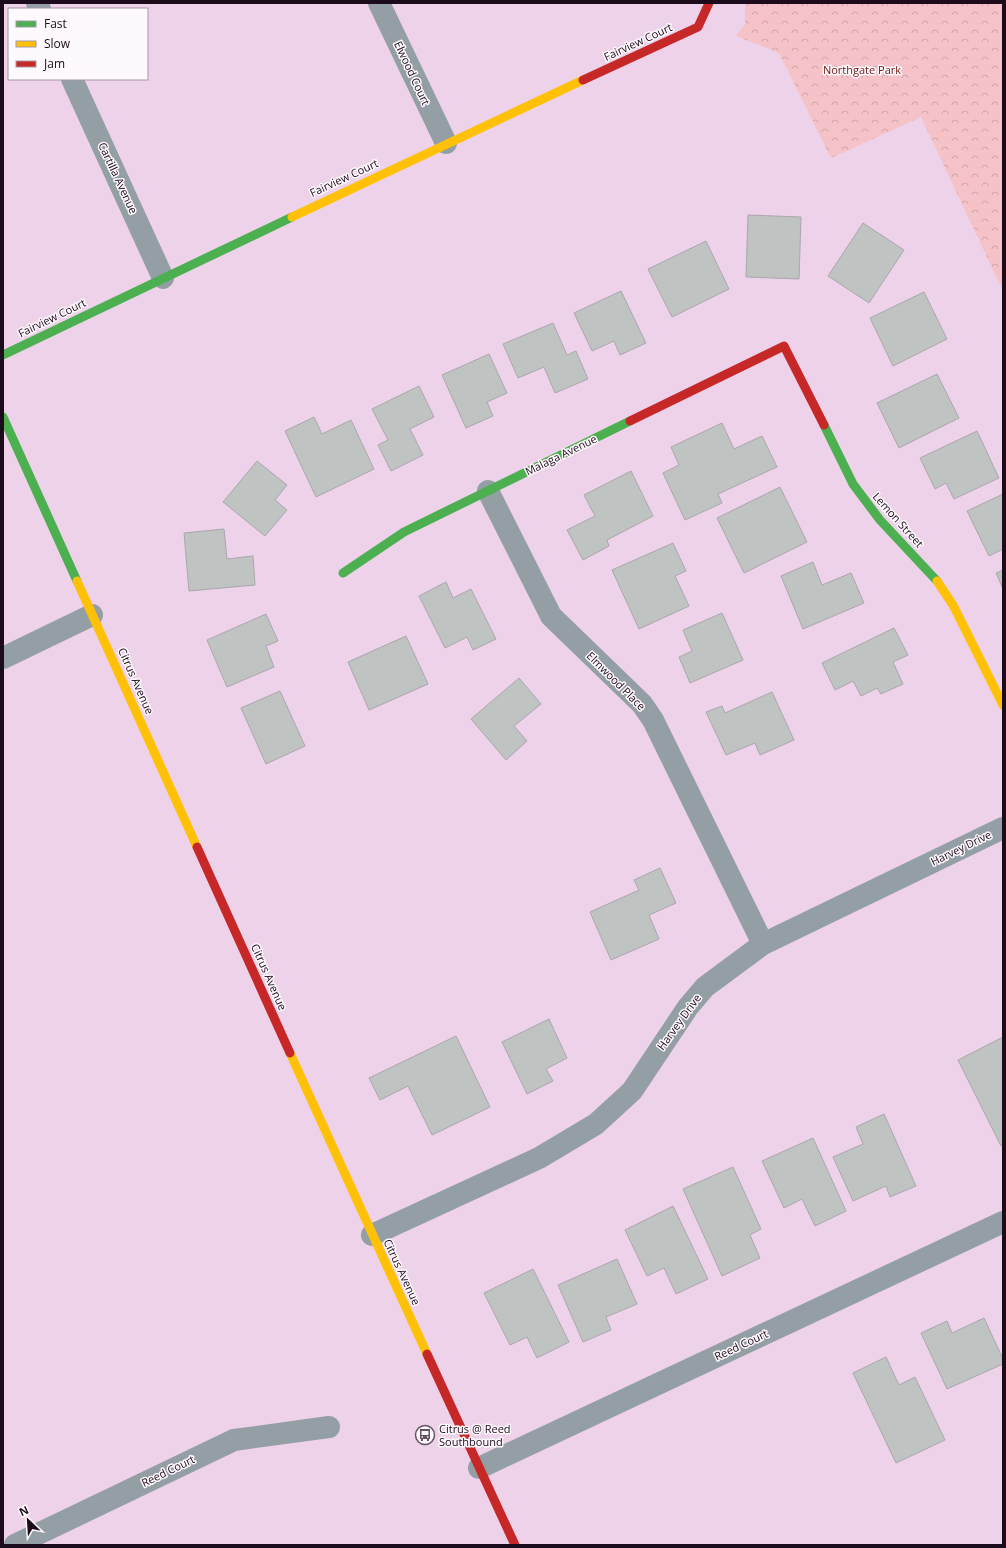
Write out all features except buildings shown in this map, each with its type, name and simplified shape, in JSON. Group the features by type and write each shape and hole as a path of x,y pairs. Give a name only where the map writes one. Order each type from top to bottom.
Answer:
{"street":[{"name":"Elwood Court","path":"379,3 446,143"},
{"name":"Fairview Court","path":"3,355 446,143 698,28 709,3"},
{"name":"Cartilla Avenue","path":"72,80 163,278"},
{"name":"Malaga Avenue","path":"343,573 404,532 784,346"},
{"name":"Lemon Street","path":"784,346 852,484 876,515 942,587 953,605 990,682 1003,705"},
{"name":"Citrus Avenue","path":"3,417 372,1235 515,1545"},
{"name":"Elmwood Place","path":"488,491 551,616 642,704 654,720 762,944"},
{"path":"3,658 92,615"},
{"name":"Harvey Drive","path":"372,1235 539,1158 596,1124 632,1091 688,1007 705,987 762,944 1003,828"},
{"name":"Reed Court","path":"479,1468 1003,1222"},
{"name":"Reed Court","path":"16,1545 234,1440 329,1427"}],"green space":[{"name":"Northgate Park","path":"745,3 1003,3 1003,291 921,117 831,158 779,53 736,36 745,24"}],"traffic: fast":[{"path":"3,355 292,217"},
{"path":"3,417 77,581"},
{"path":"343,573 404,532 630,421"},
{"path":"824,425 853,484 880,520 937,581"}],"traffic: slow":[{"path":"292,217 583,80"},
{"path":"77,581 197,847"},
{"path":"937,581 953,605 1003,705"},
{"path":"290,1053 427,1354"}],"traffic: jam":[{"path":"583,80 698,27 709,3"},
{"path":"630,421 784,346 824,425"},
{"path":"197,847 290,1053"},
{"path":"427,1354 515,1545"}],"place":[{"name":"Citrus @ Reed Southbound","path":"425,1435"}]}
